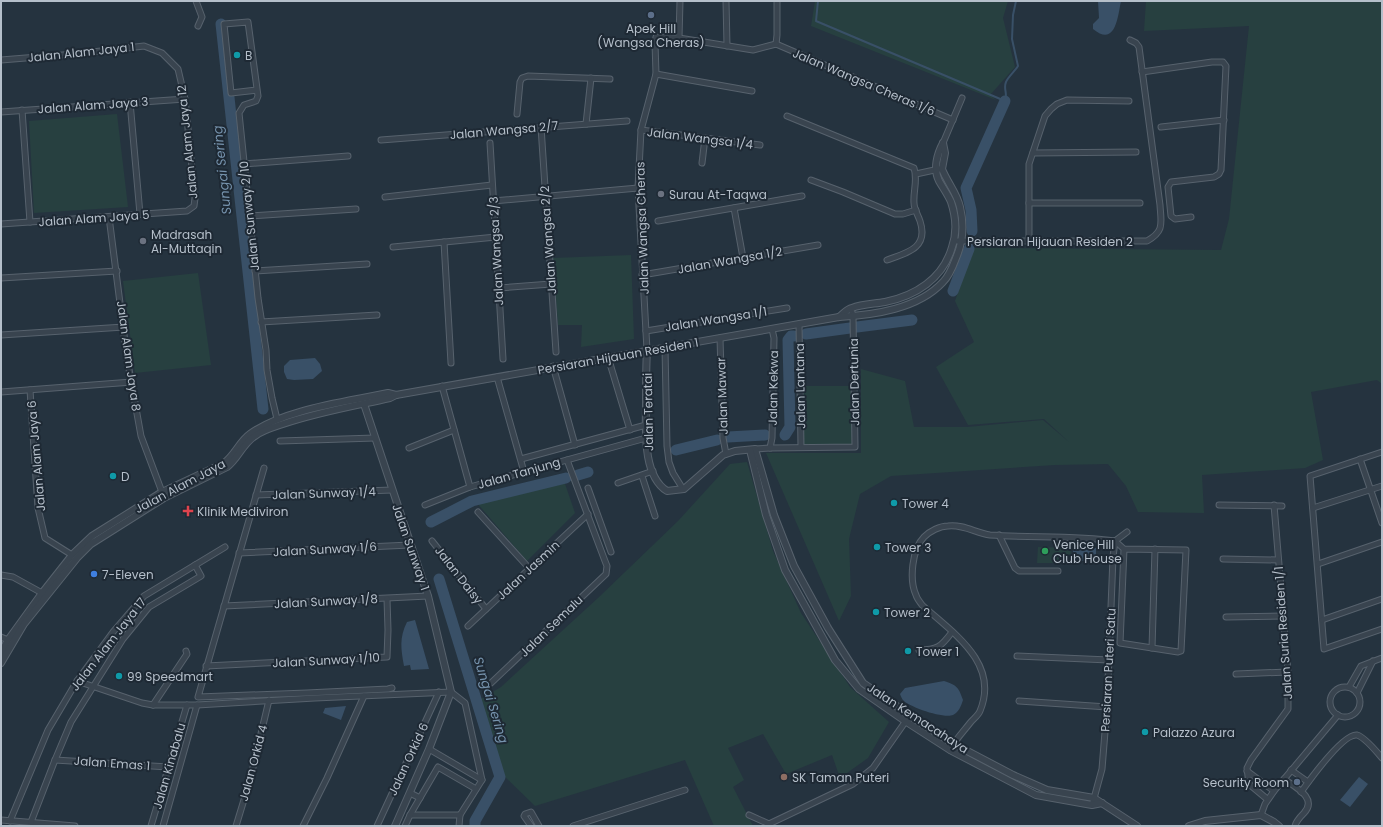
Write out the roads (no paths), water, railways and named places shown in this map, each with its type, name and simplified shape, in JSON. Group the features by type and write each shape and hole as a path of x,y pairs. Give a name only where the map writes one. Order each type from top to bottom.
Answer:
{"street":[{"path":"196,1 202,17 198,26"},
{"path":"680,1 679,38 753,50 776,44 777,1"},
{"path":"726,1 726,46"},
{"path":"248,22 257,90 231,93 224,24 248,22"},
{"name":"Jalan Wangsa Cheras","path":"647,350 638,188 641,130 656,74 656,37 679,38"},
{"path":"1130,40 1136,43 1139,47 1142,72 1212,62 1222,62 1226,66 1221,170 1219,174 1214,177 1171,182 1168,187 1171,216 1175,219 1191,217"},
{"name":"Jalan Wangsa Cheras 1/6","path":"776,44 953,120"},
{"name":"Jalan Alam Jaya 1","path":"1,60 75,54 144,46 162,53 178,69"},
{"name":"Jalan Alam Jaya 12","path":"178,69 185,99 195,198 194,206 187,211"},
{"name":"Persiaran Hijauan Residen 2","path":"953,241 1147,241 1155,236 1160,230 1161,224 1142,72"},
{"path":"656,74 752,91"},
{"path":"517,114 520,82 522,78 528,76 610,79"},
{"path":"586,124 591,78"},
{"name":"Jalan Sunway 2/10","path":"257,90 258,96 256,101 244,104 239,113 261,322 266,350 267,370 277,419"},
{"path":"943,143 962,98"},
{"name":"Jalan Alam Jaya 3","path":"1,112 185,99"},
{"path":"1029,241 1030,164 1045,116 1057,104 1067,100 1129,101"},
{"path":"130,102 140,214"},
{"path":"22,110 30,222"},
{"path":"787,116 914,168 916,174 914,202 922,230 920,242 913,250 888,260"},
{"path":"1161,127 1224,120"},
{"name":"Jalan Wangsa 2/7","path":"381,140 627,121"},
{"name":"Jalan Wangsa 2/2","path":"541,127 556,352"},
{"name":"Jalan Wangsa 1/4","path":"641,130 760,145"},
{"path":"702,163 705,138"},
{"name":"Jalan Wangsa 2/3","path":"490,143 503,359"},
{"name":"Persiaran Hijauan Residen 1","path":"839,317 850,308 883,302 908,295 930,282 945,264 952,247 955,233 954,216 950,202 939,181 938,157 943,143"},
{"path":"1033,152 1136,152"},
{"path":"244,164 348,156"},
{"path":"916,174 939,169"},
{"name":"Persiaran Hijauan Residen 1","path":"357,400 390,398 396,395 553,366 665,348 772,328 883,311 912,303 935,289 943,282 953,266 962,241 962,215 958,200 939,169"},
{"path":"811,180 895,214 903,214 916,210"},
{"path":"385,197 492,185"},
{"path":"493,201 638,188"},
{"path":"658,221 802,196"},
{"path":"1029,203 1140,203"},
{"path":"734,208 743,258"},
{"path":"249,216 356,209"},
{"name":"Jalan Alam Jaya 5","path":"1,224 187,211"},
{"name":"Jalan Alam Jaya 8","path":"109,216 141,436 162,492"},
{"path":"393,247 496,237"},
{"path":"444,242 451,363"},
{"name":"Jalan Wangsa 1/2","path":"642,275 818,245"},
{"path":"255,271 367,264"},
{"path":"1,278 117,271"},
{"path":"499,288 551,284"},
{"path":"908,295 912,303"},
{"name":"Jalan Wangsa 1/1","path":"646,331 787,308"},
{"name":"Jalan Dertunia","path":"801,447 855,447 853,316 850,308"},
{"path":"261,322 377,315"},
{"name":"Jalan Lantana","path":"799,324 801,447"},
{"path":"1,335 124,327"},
{"name":"Jalan Kekwa","path":"770,448 772,438 774,338 772,328"},
{"name":"Jalan Mawar","path":"720,338 723,438 726,454"},
{"path":"665,348 667,446 669,462 683,489 726,454 735,451 801,447"},
{"name":"Jalan Teratai","path":"647,350 646,438 649,460 657,482 661,487 667,492 683,489"},
{"path":"608,357 630,430"},
{"path":"553,366 575,445"},
{"path":"497,377 524,472"},
{"path":"1,392 132,382"},
{"name":"Jalan Tanjung","path":"442,386 470,487 646,438"},
{"name":"Jalan Alam Jaya 6","path":"30,390 38,508 45,538 72,555"},
{"path":"357,400 364,404"},
{"name":"Jalan Alam Jaya","path":"1,653 8,640 42,593 72,555 92,536 162,492 224,463 230,459 242,440 249,434 277,419 307,410 357,400"},
{"path":"354,406 367,412 371,400"},
{"name":"Persiaran Hijauan Residen 1","path":"364,404 371,400"},
{"path":"354,406 364,404"},
{"name":"Jalan Sunway 1","path":"364,404 428,596 451,692"},
{"name":"Jalan Alam Jaya","path":"1,663 24,624 77,558 91,544 164,498 227,467 233,462 254,436 298,418 354,406"},
{"path":"254,436 275,423 277,419 284,422 298,418"},
{"path":"521,459 646,425"},
{"path":"409,448 454,430"},
{"path":"280,441 375,438"},
{"name":"Jalan Kemacahaya","path":"753,450 766,515 785,570 835,660 859,689 905,722 950,750 1036,795 1093,801"},
{"name":"Jalan Kemacahaya","path":"753,450 774,515 794,566 828,628 863,683 954,744 1013,775 1047,790 1102,804 1137,826"},
{"path":"1382,452 1310,476 1324,649 1382,629"},
{"path":"1360,459 1382,523"},
{"path":"567,460 588,514"},
{"path":"264,468 198,697 392,688"},
{"path":"618,483 653,471"},
{"path":"642,476 655,516"},
{"path":"1313,508 1382,486"},
{"path":"425,505 470,487"},
{"path":"588,488 611,552"},
{"name":"Jalan Sunway 1/4","path":"256,494 392,490"},
{"path":"1219,505 1282,506"},
{"name":"Jalan Suria Residen 1/1","path":"1247,771 1251,760 1288,709 1288,672 1282,616 1274,506"},
{"path":"478,512 529,568"},
{"name":"Jalan Semalu","path":"491,683 606,574 607,566 588,514"},
{"name":"Jalan Jasmin","path":"468,626 588,514"},
{"path":"950,750 979,713 984,697 985,684 982,670 972,652 922,605 916,596 912,585 912,569 914,556 924,536 935,529 949,525 962,527 988,535 1115,541 1124,549 1186,550 1181,651 1178,652 1120,643 1124,549"},
{"path":"1115,541 1127,532"},
{"path":"999,535 1019,571 1058,571"},
{"name":"Jalan Daisy","path":"432,541 486,609"},
{"name":"Persiaran Puteri Satu","path":"1093,801 1102,769 1107,707 1108,660 1115,541"},
{"path":"1318,564 1382,542"},
{"name":"Jalan Sunway 1/6","path":"239,553 410,545"},
{"name":"Jalan Alam Jaya 17","path":"10,821 48,730 77,681 114,632 144,596 225,548"},
{"path":"1152,648 1155,549"},
{"path":"1223,559 1278,560"},
{"path":"31,822 71,722 123,639 149,607 201,576 195,565"},
{"path":"1,575 13,577 42,593"},
{"name":"Jalan Sunway 1/8","path":"224,606 428,596"},
{"name":"Jalan Sunway 1/10","path":"206,666 387,657 387,598"},
{"path":"1322,620 1382,599"},
{"path":"1226,617 1282,616"},
{"path":"919,650 930,650 938,647 952,632"},
{"path":"1,637 8,640"},
{"path":"153,705 186,654 186,651"},
{"path":"1017,656 1108,660"},
{"path":"1349,687 1361,666 1382,658"},
{"path":"1357,693 1374,661"},
{"path":"1236,674 1288,672"},
{"path":"77,681 142,704 153,705 196,705 269,700 451,692 466,702 482,780 460,815 459,826"},
{"path":"1349,687 1357,693 1360,702 1357,712 1348,717 1338,715 1331,708 1330,704 1332,694 1339,688 1349,687"},
{"name":"Jalan Orkid 6","path":"377,826 439,692"},
{"path":"395,826 451,692"},
{"path":"303,826 327,778 364,696"},
{"name":"Jalan Orkid 4","path":"236,826 250,780 269,700"},
{"path":"1019,701 1107,707"},
{"name":"Jalan Kinabalu","path":"151,826 187,705"},
{"path":"163,826 196,705"},
{"path":"749,815 769,824 853,784 873,768 910,715"},
{"path":"1261,815 1268,799 1274,791 1338,715"},
{"path":"1301,792 1333,750 1349,737 1354,735 1358,736 1376,750 1382,758"},
{"path":"428,749 482,780"},
{"name":"Jalan Emas 1","path":"55,760 168,767"},
{"path":"405,826 438,767 476,789"},
{"path":"1291,770 1308,782"},
{"path":"1247,771 1274,791"},
{"path":"1247,771 1249,784 1268,799"},
{"path":"1284,779 1301,792 1309,801 1308,809 1296,822 1296,826"},
{"path":"573,826 685,790"},
{"path":"410,792 420,798"},
{"path":"531,826 524,816 528,812 531,812 539,826"},
{"path":"410,815 460,815"},
{"path":"1189,826 1194,823 1205,821 1261,815 1279,826"},
{"path":"1,820 75,826"}],"water":[{"path":"1098,1 1121,1 1117,21 1111,32 1107,35 1101,34 1093,29 1093,24 1099,18"},
{"path":"315,358 320,364 322,371 313,379 287,379 284,372 284,366 290,360"},
{"path":"1073,548 1096,548 1096,557 1086,556 1086,561 1078,561 1078,555 1073,555"},
{"path":"415,620 429,669 411,670 410,665 404,666 402,638 404,628 407,622"},
{"path":"944,681 957,688 963,700 961,707 953,715 949,716 935,714 919,709 907,703 900,694 905,688"},
{"path":"346,706 341,720 323,713 325,708"},
{"path":"1359,777 1368,784 1350,807 1340,800"}],"waterway":[{"path":"818,1 816,21 1005,101 1006,82 1018,66 1012,39 1013,15 1016,1"},
{"name":"Sungai Sering","path":"221,24 263,409"},
{"path":"972,231 971,210 966,188 1005,101"},
{"path":"953,291 969,249"},
{"path":"857,327 912,320"},
{"path":"806,334 850,328"},
{"path":"785,435 790,427 788,340 791,336 794,336"},
{"path":"728,437 765,435"},
{"path":"676,450 717,440"},
{"path":"578,475 588,472"},
{"path":"431,522 472,501 566,478"},
{"name":"Sungai Sering","path":"439,579 500,777 475,821 475,826"}],"place":[{"name":"Apek Hill (Wangsa Cheras)","path":"651,15"},
{"name":"B","path":"237,55"},
{"name":"Surau At-Taqwa","path":"661,194"},
{"name":"Madrasah Al-Muttaqin","path":"143,241"},
{"name":"D","path":"113,476"},
{"name":"Tower 4","path":"894,503"},
{"name":"Klinik Mediviron","path":"188,511"},
{"name":"Tower 3","path":"877,547"},
{"name":"Venice Hill Club House","path":"1045,551"},
{"name":"7-Eleven","path":"94,574"},
{"name":"Tower 2","path":"876,612"},
{"name":"Tower 1","path":"908,651"},
{"name":"99 Speedmart","path":"119,676"},
{"name":"Palazzo Azura","path":"1145,732"},
{"name":"SK Taman Puteri","path":"784,777"},
{"name":"Security Room","path":"1297,782"}]}
